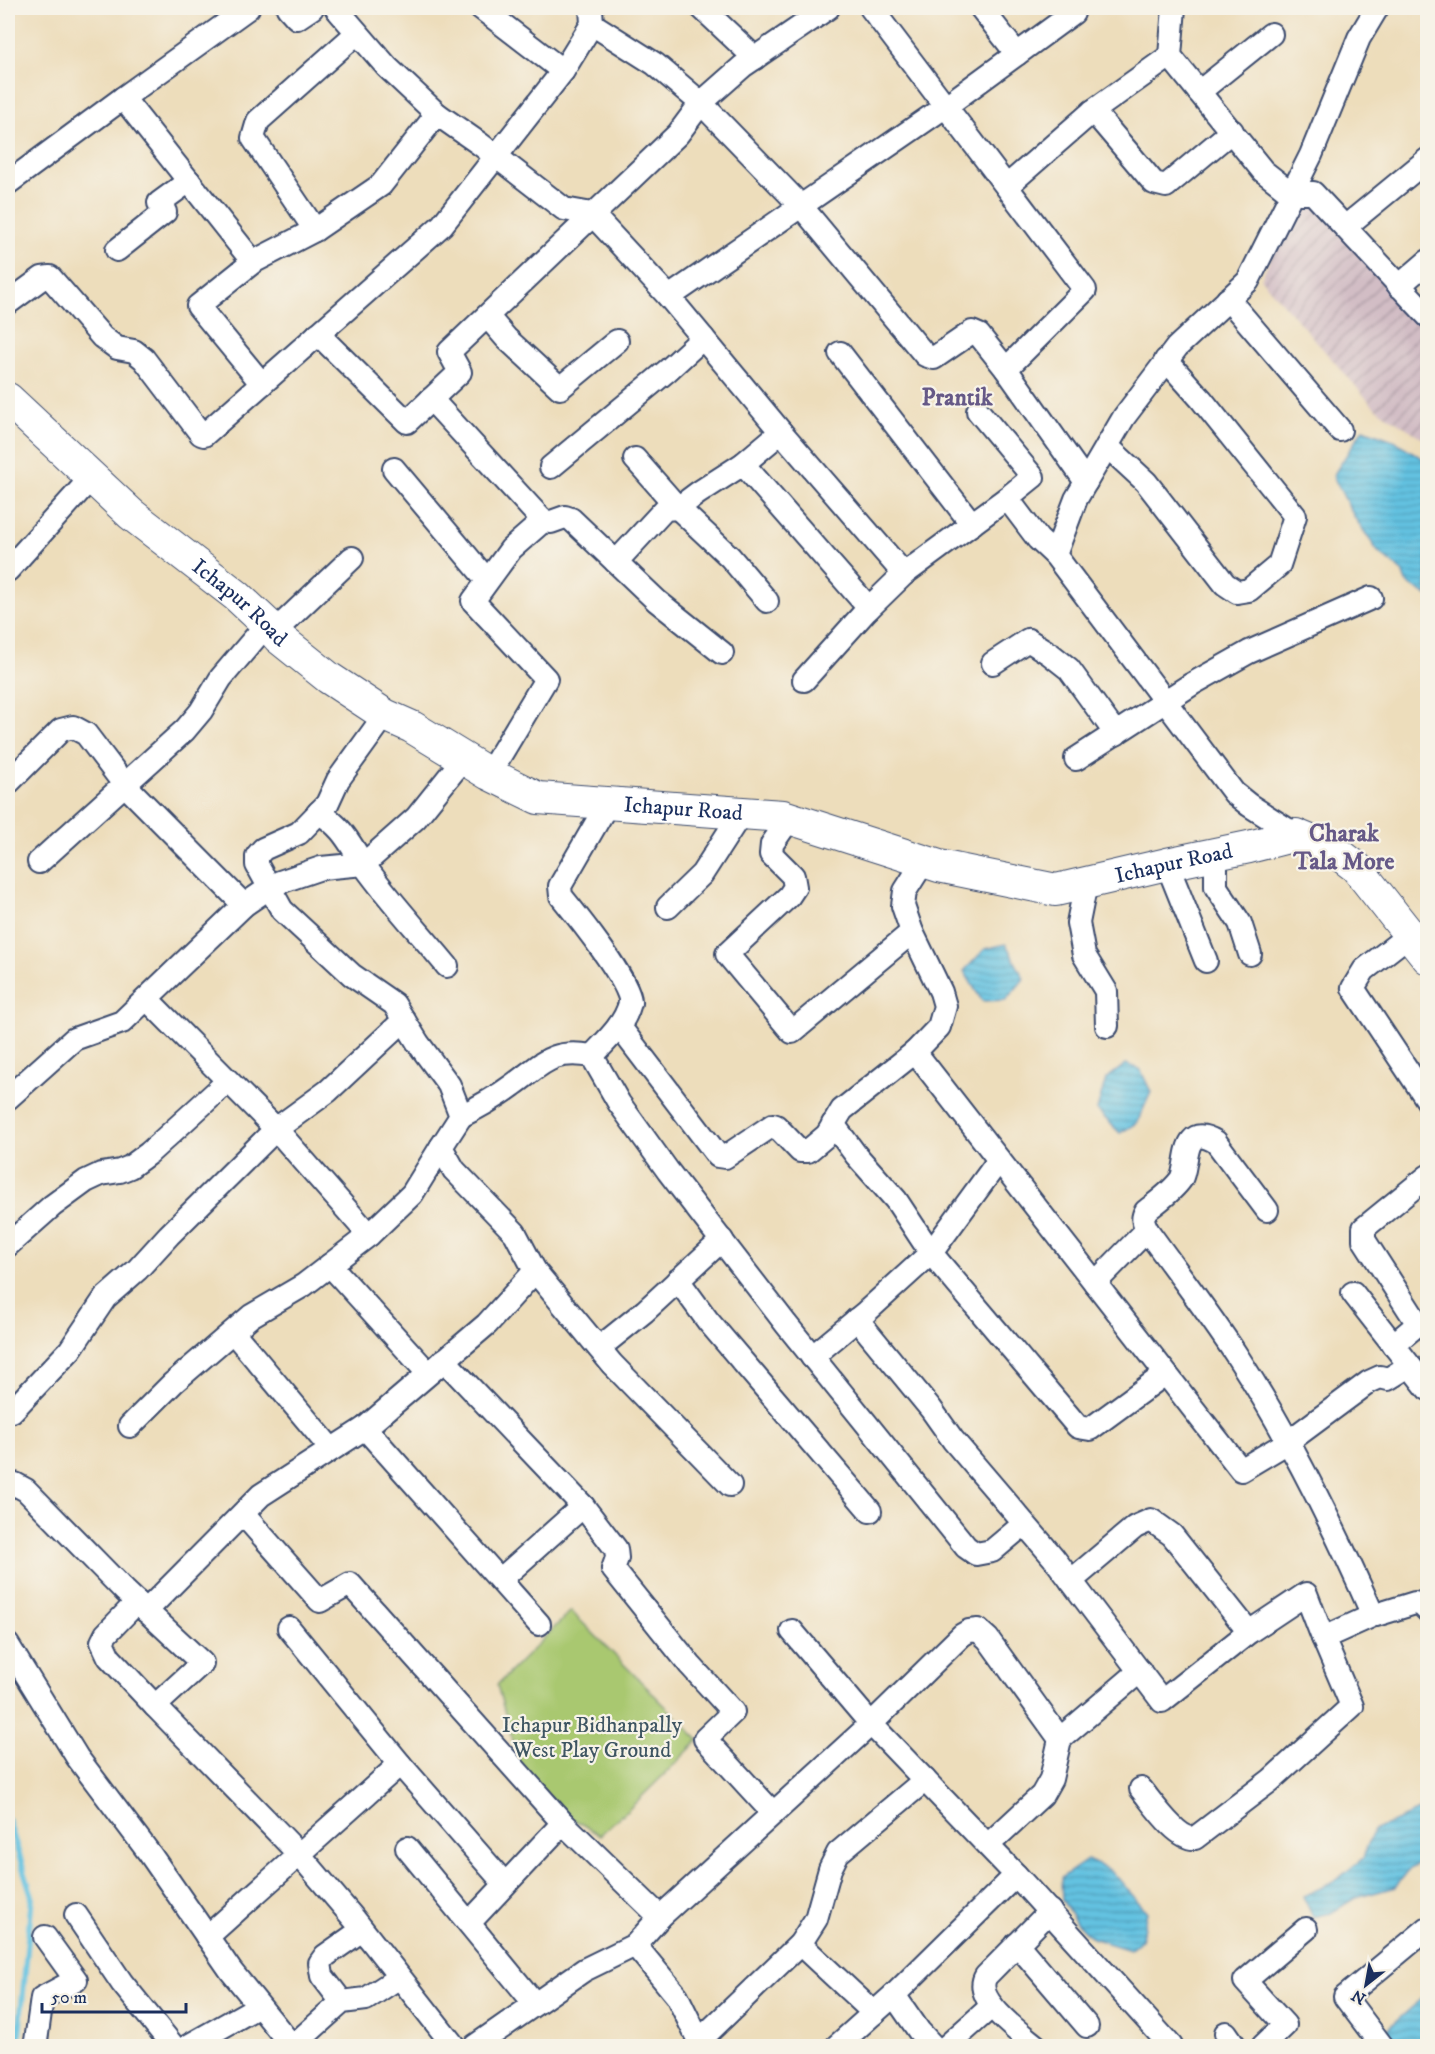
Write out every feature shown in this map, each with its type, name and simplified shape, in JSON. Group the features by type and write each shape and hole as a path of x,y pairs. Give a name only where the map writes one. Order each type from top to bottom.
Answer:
{"street":[{"path":"8,183 248,8"},
{"path":"288,8 297,18 312,8"},
{"path":"336,8 387,67 437,114 564,208 592,214 669,297 781,432 904,574"},
{"path":"481,8 563,71"},
{"path":"702,8 755,58"},
{"path":"318,334 407,422 460,372 449,352 678,134 701,103 743,66 828,8"},
{"path":"871,8 1085,290 1006,369"},
{"path":"981,8 1017,54"},
{"path":"1174,8 1170,56 1263,171 1291,193 1313,193 1428,316"},
{"path":"1055,555 1076,499 1124,417 1177,347 1248,281 1311,155 1359,38 1377,8"},
{"path":"669,297 946,106 1073,14"},
{"path":"8,303 42,278 50,277 102,337 112,345 134,351 144,359 201,435 204,435 442,225 563,71 592,16 701,103 801,206 925,355 934,358 972,332 979,335 1006,369 1086,482"},
{"path":"315,230 253,138 258,121 357,33"},
{"path":"1199,92 1271,34"},
{"path":"1007,186 1092,111 1170,56"},
{"path":"123,98 253,262"},
{"path":"1092,111 1154,183 1161,186 1166,186 1232,131"},
{"path":"262,384 198,306 253,262 315,230 381,185 437,114"},
{"path":"1345,227 1428,159"},
{"path":"117,250 165,212 159,203 189,181"},
{"path":"1399,286 1428,261"},
{"path":"1227,299 1340,430"},
{"path":"488,316 506,338 560,388 617,341"},
{"path":"550,467 703,339"},
{"path":"840,353 972,524"},
{"path":"1107,447 1146,482 1225,584 1238,592 1248,590 1279,565 1295,516 1201,399 1166,360"},
{"name":"Ichapur Road","path":"8,399 131,514 237,596 329,678 386,715 412,727 477,766 538,798 742,812 790,818 924,861 1056,890 1296,835"},
{"path":"431,399 543,521 549,522 568,517 657,601 722,652"},
{"path":"804,680 869,608 904,574 1033,477 978,411"},
{"path":"616,562 665,509 678,508 743,464 781,432"},
{"path":"635,459 678,508 730,558 767,601"},
{"path":"743,464 869,608"},
{"path":"394,469 487,580"},
{"path":"8,570 91,478"},
{"path":"1006,498 1038,539 1055,555 1234,793 1296,835 1335,851 1356,867 1418,947 1364,970 1353,988 1428,1101"},
{"path":"8,1098 74,1039 122,1022 244,905 280,882 321,868 364,864 477,766 546,679 474,601 511,549 543,521"},
{"path":"39,862 185,730 201,711 221,678 271,628 352,558"},
{"path":"1076,759 1192,684 1249,652 1371,598"},
{"path":"993,663 1028,640 1069,669 1116,734"},
{"path":"386,715 338,780 334,792 320,812 299,832 264,849 257,856 257,865 282,910 352,975 394,1004 417,1043 448,1085 461,1116"},
{"path":"8,783 61,730 73,727 86,734 124,784 244,905"},
{"path":"592,1056 619,1026 631,1002 628,989 561,896 560,891 562,881 608,803"},
{"path":"320,812 337,825 352,843 364,864 447,966"},
{"path":"668,907 702,874 742,812"},
{"path":"790,818 772,844 771,854 792,876 795,887 789,896 727,954 792,1032 912,932"},
{"path":"1216,854 1216,887 1240,923 1250,954"},
{"path":"619,1026 720,1157 725,1157 773,1125 800,1151 808,1151 827,1135 842,1110 915,1052 939,1027 945,1006 941,992 912,932 903,906 903,897 924,861"},
{"path":"1167,864 1206,961"},
{"path":"1086,883 1078,923 1084,955 1106,991 1107,1026"},
{"path":"147,999 276,1129 369,1235"},
{"path":"12,1412 70,1350 105,1298 137,1270 276,1129 328,1091 404,1020"},
{"path":"130,1426 173,1383 251,1316 304,1285 369,1235 412,1194 461,1116 512,1086 547,1059 571,1052 592,1056 619,1103 722,1240 966,1547 976,1554 992,1551 1024,1524"},
{"path":"915,1052 1241,1470 1288,1442 1369,1382 1380,1377 1388,1379 1409,1366"},
{"path":"8,1245 51,1206 86,1181 101,1174 130,1167 149,1153 228,1081"},
{"path":"833,1124 856,1155 896,1200 931,1253 1080,1428 1090,1429 1165,1374"},
{"path":"1267,1210 1216,1142 1207,1137 1201,1137 1196,1138 1187,1149 1184,1172 1180,1180 1143,1217 1147,1230 1237,1356 1288,1442 1340,1541 1374,1615"},
{"path":"441,1147 454,1170 515,1233 535,1271 612,1364 730,1485"},
{"path":"812,1356 931,1253 999,1161"},
{"path":"1393,1345 1418,1324 1364,1240 1364,1228 1428,1176"},
{"path":"1095,1283 1147,1230"},
{"path":"599,1348 645,1311 722,1240"},
{"path":"330,1265 583,1506 616,1550 617,1558 613,1569 690,1665 733,1712 705,1739 773,1813"},
{"path":"454,2046 298,1853 109,1657 102,1642 106,1634 142,1606 261,1495 365,1428 488,1324 535,1271"},
{"path":"678,1280 708,1322 870,1511"},
{"path":"1353,1293 1428,1389"},
{"path":"857,1319 931,1409 953,1440 1071,1581 1162,1701 1249,1632 1306,1594 1353,1706 1271,1780 1195,1838 1190,1839 1178,1832 1140,1789"},
{"path":"233,1332 331,1449"},
{"path":"365,1428 538,1624"},
{"path":"8,1487 15,1484 26,1490 142,1606 202,1662 155,1706"},
{"path":"500,1580 583,1506"},
{"path":"243,1514 320,1600 350,1584 563,1823 660,1917"},
{"path":"1071,1581 1135,1527 1151,1520 1172,1534 1249,1632"},
{"path":"1323,1638 1374,1615 1415,1603 1422,1605 1428,1611"},
{"path":"289,1628 400,1764 505,1884"},
{"path":"475,2046 584,1970 635,1945 660,1917 871,1724 962,1635 969,1631 978,1630 988,1640 1060,1739"},
{"path":"792,1631 871,1724 1017,1875 1171,2046"},
{"path":"8,1645 77,1757 150,1854 231,1971 292,2046 342,2002 366,1999 398,1978"},
{"path":"988,1845 1042,1795 1050,1779 1060,1739 1140,1671"},
{"path":"207,1937 298,1853 400,1764"},
{"path":"635,1945 677,1996 701,2044 800,1944 816,1919 830,1869 838,1854 925,1780"},
{"path":"469,1923 563,1823"},
{"path":"407,1848 535,2004"},
{"path":"837,2046 894,1995 1017,1875"},
{"path":"1036,2046 992,2006 983,1990 983,1980 1050,1911"},
{"path":"76,1915 122,1983 173,2046"},
{"path":"1382,2046 1345,1997 1428,1928"},
{"path":"1263,2046 1285,2025 1245,1982 1306,1929"},
{"path":"342,2002 322,1976 320,1963 325,1956 362,1930"},
{"path":"38,2046 36,2041 42,1998 76,1980 45,1937"},
{"path":"800,1944 874,2013"},
{"path":"1017,1944 1087,2026"},
{"path":"894,1995 919,2031 933,2046"},
{"path":"199,2044 259,2006"},
{"path":"947,2046 992,2006"}],"shaded area":[{"path":"1296,202 1313,203 1427,324 1427,441 1375,408 1261,279"}],"green space":[{"name":"Ichapur Bidhanpally West Play Ground","path":"571,1611 699,1740 600,1835 568,1816 520,1767 497,1685"}],"water":[{"path":"1363,429 1393,440 1427,461 1427,596 1406,582 1402,571 1379,553 1355,518 1333,476"},
{"path":"1006,944 1024,979 1006,1000 982,1001 964,971 985,949"},
{"path":"1126,1064 1140,1069 1151,1092 1137,1123 1120,1133 1097,1110 1106,1079"},
{"path":"1421,1810 1427,1811 1427,1856 1409,1870 1395,1887 1355,1898 1331,1913 1313,1917 1303,1896 1334,1882 1363,1858 1373,1831"},
{"path":"1087,1860 1112,1871 1147,1912 1141,1940 1130,1950 1092,1938 1076,1922 1062,1900 1061,1878"},
{"path":"1427,1994 1427,2046 1391,2046 1381,2035"}],"waterway":[{"path":"8,1820 32,1896 18,2046"}],"district":[{"name":"Prantik","path":"957,398"},
{"name":"Charak Tala More","path":"1344,848"}]}
